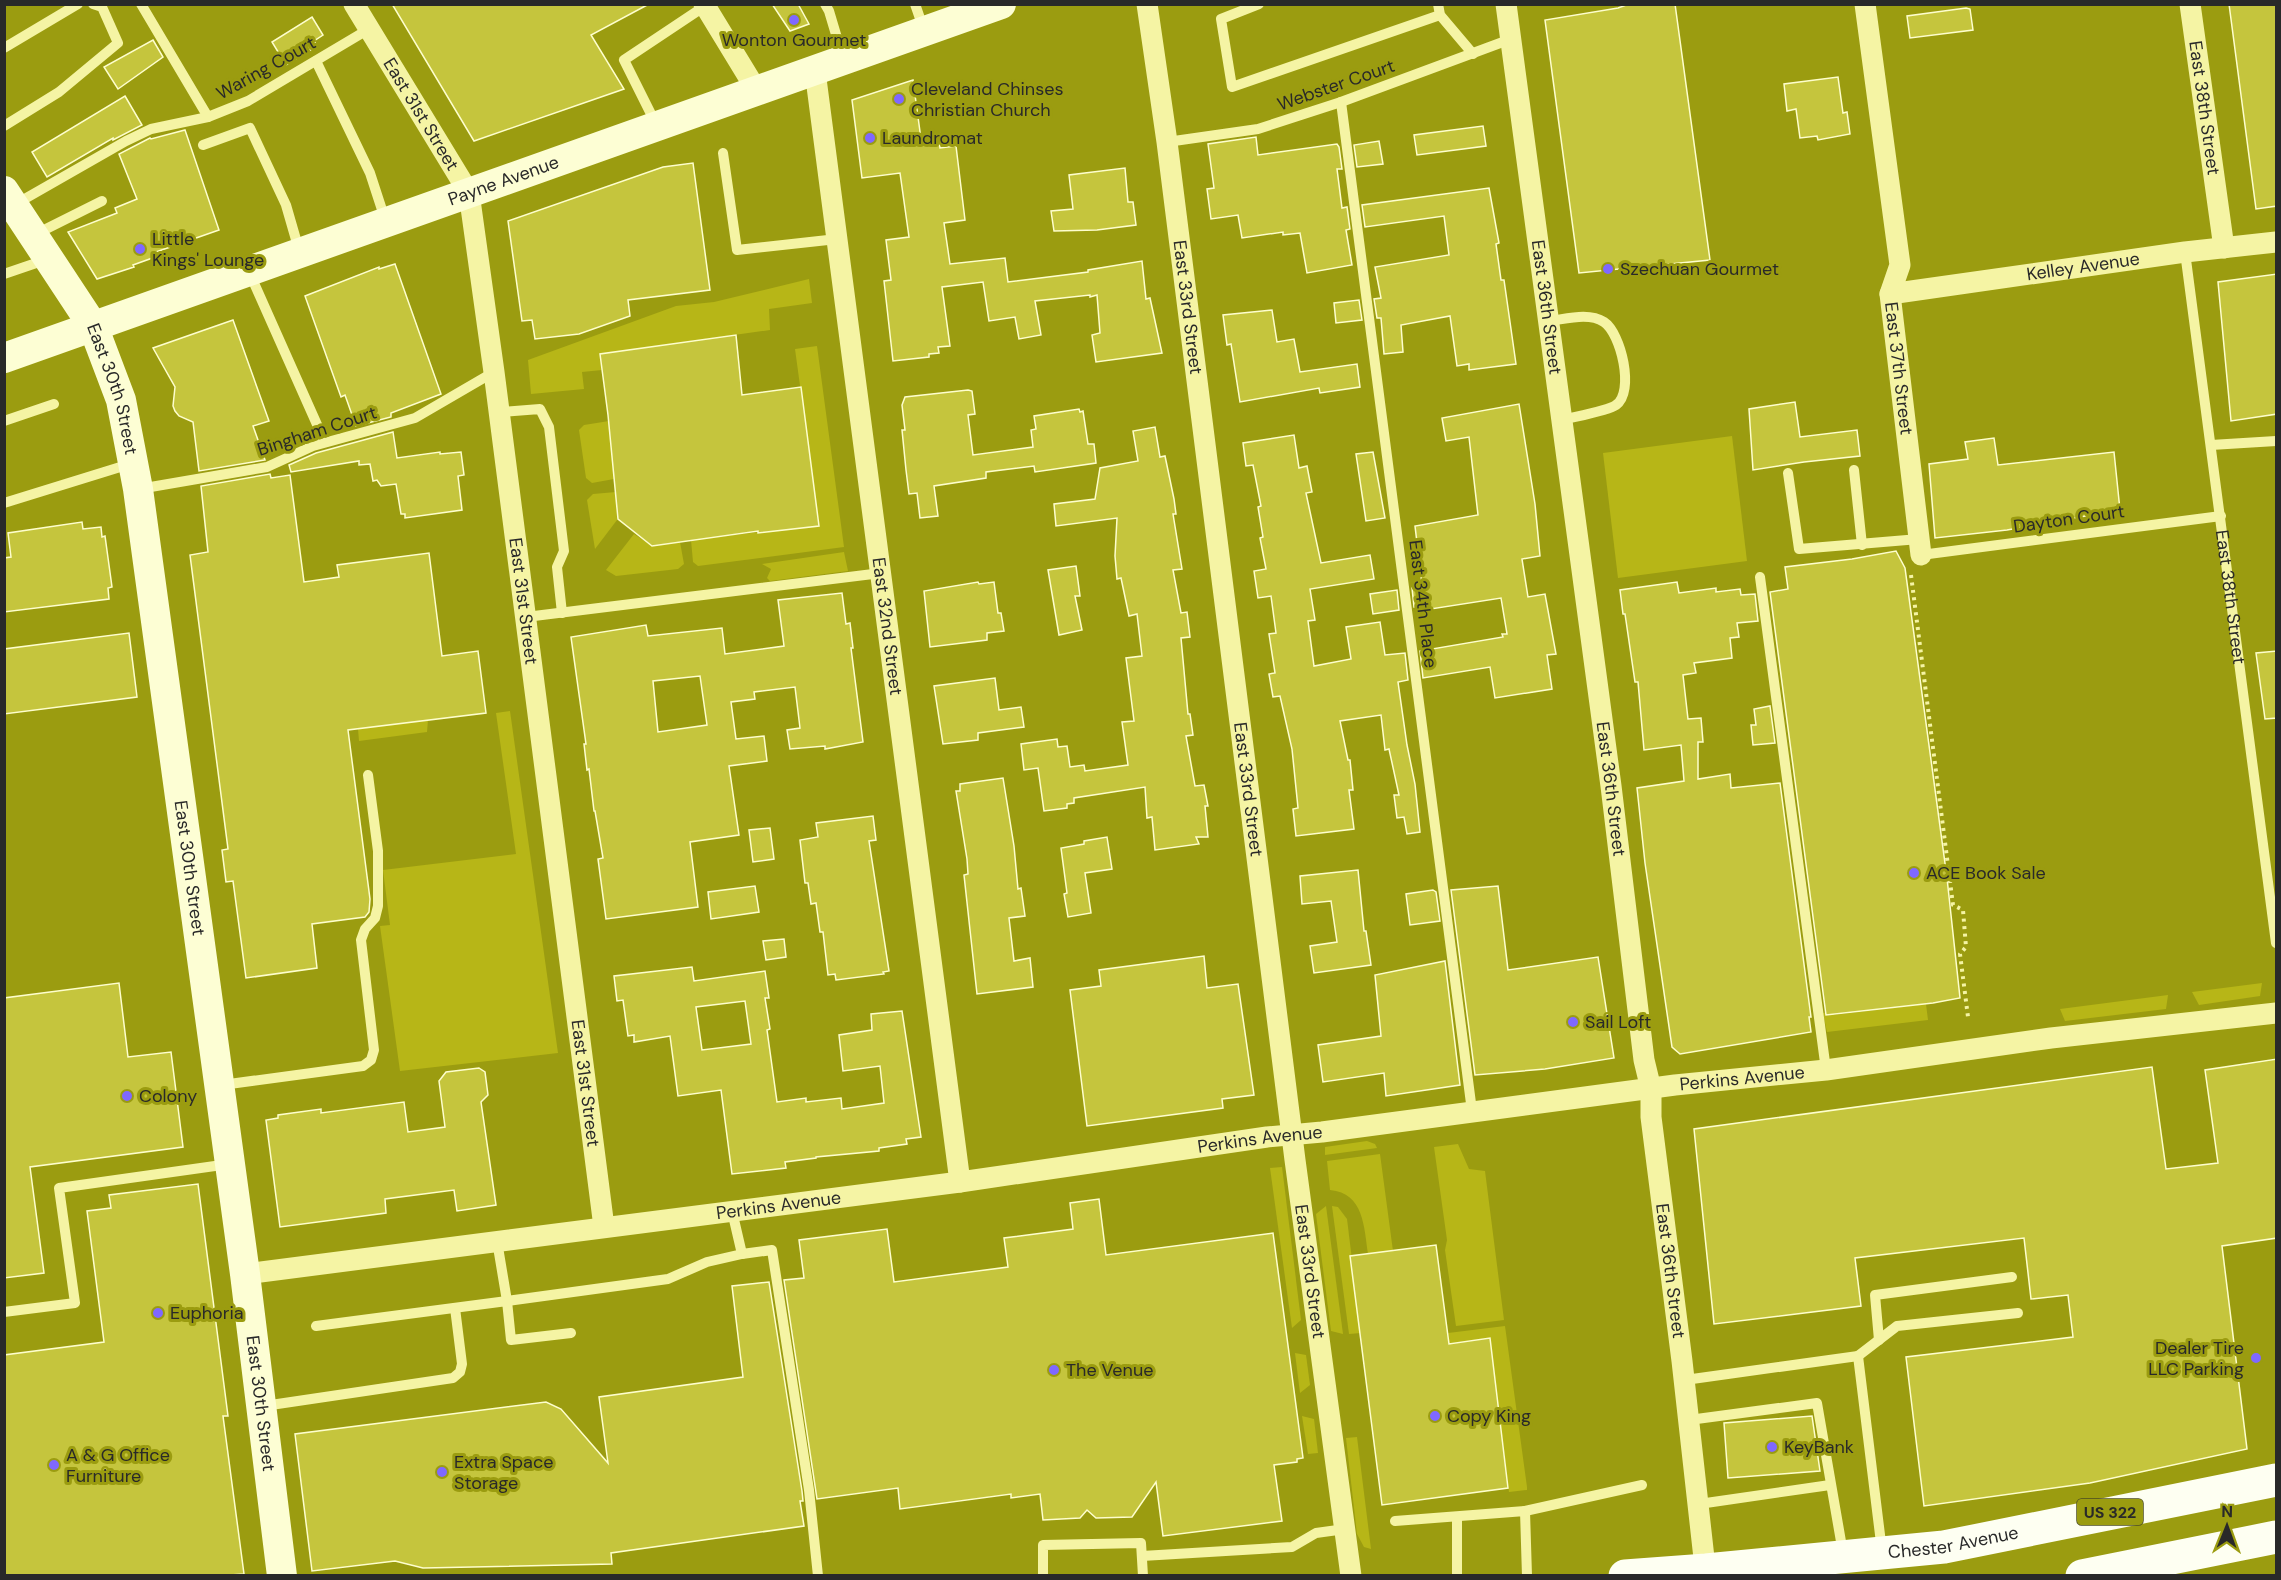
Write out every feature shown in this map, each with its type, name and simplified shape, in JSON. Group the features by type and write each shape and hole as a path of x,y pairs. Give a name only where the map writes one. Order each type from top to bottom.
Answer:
{"main road":[{"name":"Payne Avenue","path":"4,358 843,60 920,18 999,5"},
{"name":"East 30th Street","path":"9,198 93,326 121,400 135,476 230,1164 282,1575"},
{"name":"Chester Avenue","path":"1625,1575 1706,1573 1944,1547 2277,1480"},
{"path":"2082,1575 2277,1537"}],"street":[{"name":"East 31st Street","path":"354,4 469,193 500,412 604,1227"},
{"name":"East 33rd Street","path":"1147,4 1167,142 1292,1135 1351,1575"},
{"name":"East 36th Street","path":"1506,4 1611,786 1644,1060 1651,1089 1651,1117 1706,1573"},
{"name":"East 37th Street","path":"1864,4 1900,265 1890,294 1920,547"},
{"name":"East 38th Street","path":"2190,4 2224,248"},
{"path":"705,5 757,91"},
{"name":"East 32nd Street","path":"815,70 960,1182"},
{"name":"Kelley Avenue","path":"1890,294 2185,252 2277,242"},
{"name":"Perkins Avenue","path":"245,1274 960,1182 1255,1139 1472,1111 1826,1070 2051,1038 2277,1013"}],"lane":[{"path":"4,48 78,4"},
{"path":"4,126 59,92 118,43 102,7 93,4"},
{"path":"141,4 208,117"},
{"path":"825,4 843,60"},
{"path":"1259,4 1221,19 1232,87 1439,10 1473,54"},
{"path":"657,126 624,60 705,5"},
{"name":"Waring Court","path":"9,198 151,129 208,117 248,101 369,29"},
{"name":"Webster Court","path":"1167,142 1258,129 1341,102 1511,39"},
{"path":"316,61 370,173 386,222"},
{"name":"East 34th Place","path":"1341,102 1472,1111"},
{"path":"203,145 250,128 286,206 300,253"},
{"path":"723,153 737,250 837,239"},
{"path":"4,274 102,201"},
{"name":"East 38th Street","path":"2185,252 2277,943"},
{"path":"249,271 319,429"},
{"path":"1549,321 1590,317 1603,321 1612,329 1621,353 1626,378 1625,392 1616,405 1562,420"},
{"name":"Bingham Court","path":"4,503 135,476 267,467 313,446 414,418 494,372"},
{"path":"4,421 54,404"},
{"path":"500,412 540,408 549,427 564,551 557,567 562,613"},
{"path":"2211,445 2277,441"},
{"path":"1854,470 1862,544"},
{"name":"Dayton Court","path":"1788,473 1799,549 1862,544 1920,547 2221,516"},
{"path":"526,617 880,573"},
{"path":"1760,577 1826,1070"},
{"path":"219,1085 363,1066 370,1060 374,1050 361,940 365,929 375,918 378,906 378,851 368,775"},
{"path":"4,1312 75,1303 58,1188 230,1164"},
{"path":"732,1211 742,1254"},
{"path":"497,1241 511,1340 571,1333"},
{"path":"316,1326 668,1279 707,1262 772,1250 809,1490 818,1575"},
{"path":"1879,1340 1875,1295 2012,1277"},
{"path":"261,1407 453,1378 460,1372 462,1364 455,1308"},
{"path":"1684,1380 1858,1356 1897,1326 2018,1313"},
{"path":"1858,1356 1882,1553"},
{"path":"1689,1420 1817,1403 1844,1557"},
{"path":"1395,1521 1525,1511 1642,1485"},
{"path":"1699,1504 1830,1485"},
{"path":"1525,1511 1527,1575"},
{"path":"1457,1517 1457,1575"},
{"path":"1142,1556 1293,1546 1316,1533 1345,1529"},
{"path":"1043,1575 1043,1545 1141,1543 1143,1575"}],"path":[{"path":"1911,575 1953,905 1963,910 1966,928 1966,947 1960,954 1968,1017"}],"shaded area":[{"path":"809,279 812,303 769,309 770,330 600,354 602,370 582,372 584,389 531,394 528,360 676,306 714,302"},
{"path":"817,346 844,547 698,566 693,562 691,540 819,525 795,349"},
{"path":"609,421 614,479 592,483 586,478 579,430 584,425"},
{"path":"1732,436 1747,561 1618,578 1603,453"},
{"path":"616,492 617,520 595,549 587,500 593,494"},
{"path":"634,534 652,546 680,542 684,564 678,569 616,576 606,570"},
{"path":"844,552 848,571 770,581 767,578 771,569 762,564"},
{"path":"510,711 558,1053 400,1071 380,926 390,925 383,870 516,854 496,713"},
{"path":"428,720 427,732 359,741 358,729"},
{"path":"2262,983 2260,996 2199,1005 2192,992"},
{"path":"2168,995 2166,1009 2065,1021 2060,1009"},
{"path":"1926,1004 1928,1020 1827,1032 1823,1013 1834,1011 1834,1015"},
{"path":"1367,1141 1375,1144 1377,1148 1325,1155 1325,1147"},
{"path":"1458,1144 1469,1169 1485,1171 1504,1320 1456,1326 1434,1147"},
{"path":"1380,1154 1393,1251 1368,1254 1360,1213 1350,1197 1330,1190 1327,1161"},
{"path":"1282,1167 1301,1320 1292,1328 1270,1168"},
{"path":"1326,1206 1343,1334 1331,1331 1316,1214"},
{"path":"1332,1206 1338,1207 1347,1219 1361,1333 1349,1334"},
{"path":"1505,1326 1527,1487 1527,1490 1509,1492 1490,1338 1449,1344 1448,1333"},
{"path":"1295,1353 1306,1355 1310,1385 1300,1393"},
{"path":"1302,1416 1314,1419 1318,1453 1308,1454"},
{"path":"1357,1437 1371,1549 1364,1547 1357,1534 1346,1438"}],"building":[{"path":"392,4 649,4 591,35 624,89 474,141"},
{"path":"772,4 798,4 809,24 790,31"},
{"path":"1629,4 1675,4 1710,260 1579,273 1545,20 1618,8"},
{"path":"2229,4 2277,4 2277,206 2256,209"},
{"path":"1970,9 1973,30 1910,38 1907,16"},
{"path":"312,17 323,35 314,41 317,46 286,65 272,42"},
{"path":"153,40 163,57 118,89 104,67"},
{"path":"1838,77 1843,113 1847,112 1850,134 1818,140 1817,136 1800,138 1796,109 1787,111 1784,84"},
{"path":"913,80 921,139 938,137 940,148 956,146 965,220 944,223 950,264 1005,258 1008,282 1088,272 1088,270 1142,261 1146,299 1150,298 1162,353 1096,362 1092,335 1100,333 1097,295 1035,301 1041,335 1019,339 1015,317 989,321 983,282 942,287 950,346 938,347 939,353 929,354 929,357 893,361 884,281 891,280 886,240 909,237 900,173 862,178 852,100"},
{"path":"125,96 142,125 113,140 113,138 47,177 32,152"},
{"path":"1483,126 1486,146 1417,155 1414,135"},
{"path":"185,130 219,230 156,252 158,256 133,265 134,267 97,279 68,232 117,213 115,208 137,199 119,154 150,138"},
{"path":"1256,137 1258,155 1337,144 1342,169 1337,169 1342,208 1347,207 1350,229 1346,230 1352,265 1307,273 1300,233 1283,235 1283,232 1242,238 1238,215 1211,219 1207,189 1214,188 1208,144"},
{"path":"1379,141 1383,164 1357,167 1354,145"},
{"path":"693,163 710,290 628,300 630,316 579,334 535,339 532,320 522,321 508,221 663,167"},
{"path":"1125,168 1128,202 1133,202 1136,225 1097,230 1054,231 1051,211 1073,209 1069,175"},
{"path":"1489,188 1499,243 1496,244 1501,280 1504,280 1516,364 1469,370 1469,364 1457,366 1450,316 1401,325 1403,352 1384,354 1381,318 1377,318 1374,299 1381,298 1375,267 1449,255 1444,216 1365,227 1362,205"},
{"path":"395,264 441,394 391,413 391,417 356,426 345,395 341,397 305,296 379,267 379,269"},
{"path":"2277,274 2277,414 2231,421 2218,282"},
{"path":"1359,300 1362,320 1336,323 1334,303"},
{"path":"1272,310 1277,342 1294,339 1300,372 1357,364 1360,387 1320,393 1319,388 1240,402 1231,344 1227,345 1223,315"},
{"path":"233,320 269,421 253,426 265,460 199,471 193,422 179,416 175,411 173,406 175,387 153,348"},
{"path":"736,335 742,395 801,387 819,526 758,533 758,531 652,546 618,519 600,354"},
{"path":"972,391 975,414 968,415 973,455 1033,447 1031,430 1036,429 1034,416 1079,409 1080,412 1083,411 1088,444 1094,444 1096,463 1035,472 1034,466 986,472 986,478 934,486 938,516 920,518 917,493 909,494 902,430 905,430 902,405 905,397"},
{"path":"1795,402 1800,437 1857,430 1860,456 1753,470 1749,409"},
{"path":"1519,404 1535,504 1540,556 1522,559 1528,597 1545,594 1556,654 1547,655 1552,689 1495,698 1490,667 1423,678 1420,651 1503,637 1502,634 1507,634 1501,598 1418,611 1417,607 1414,607 1412,588 1415,587 1414,585 1422,584 1415,526 1478,515 1469,437 1446,441 1442,418"},
{"path":"1155,427 1160,457 1165,456 1176,514 1173,514 1182,569 1173,570 1181,613 1187,612 1190,637 1181,638 1188,714 1190,714 1193,735 1186,736 1195,786 1204,785 1208,806 1205,806 1208,837 1196,837 1199,844 1155,850 1152,817 1147,818 1145,787 1074,798 1074,803 1067,804 1067,808 1044,811 1038,768 1024,770 1021,744 1057,739 1058,747 1067,746 1070,767 1084,765 1085,771 1128,765 1122,722 1134,721 1126,658 1142,656 1137,614 1129,616 1121,578 1117,579 1115,556 1117,518 1056,526 1054,504 1095,499 1100,468 1138,461 1133,431"},
{"path":"393,432 397,458 440,452 440,454 461,452 464,475 458,476 462,510 405,518 405,514 401,514 396,484 381,486 377,480 373,481 370,464 359,465 359,461 291,472 289,465 316,453"},
{"path":"1294,435 1299,468 1307,466 1312,492 1306,493 1321,563 1370,555 1374,579 1310,589 1315,620 1308,621 1314,666 1351,659 1346,627 1380,622 1385,655 1405,653 1408,680 1398,682 1415,784 1420,832 1407,834 1404,817 1397,818 1394,795 1399,795 1389,749 1385,750 1381,715 1340,721 1348,760 1350,760 1353,790 1349,790 1354,829 1296,836 1293,809 1298,808 1292,749 1280,696 1273,697 1269,674 1275,673 1269,634 1276,633 1271,596 1258,598 1254,571 1266,569 1260,538 1263,537 1258,507 1261,506 1253,465 1246,466 1243,443"},
{"path":"1994,438 1998,465 2114,452 2120,510 2007,530 1935,538 1929,464 1968,459 1965,442"},
{"path":"1373,452 1385,518 1366,521 1356,454"},
{"path":"270,474 271,478 290,475 304,582 339,577 337,565 429,553 442,656 478,651 486,713 348,730 370,899 369,912 365,917 312,924 317,968 246,978 233,881 226,882 222,850 228,849 190,555 208,552 201,486"},
{"path":"82,522 83,529 101,527 102,537 105,536 112,587 108,588 109,599 4,612 4,558 11,557 8,533"},
{"path":"1896,551 1905,568 1947,878 1960,998 1826,1015 1770,592 1788,589 1785,567"},
{"path":"1076,566 1080,596 1075,596 1082,630 1059,635 1048,570"},
{"path":"978,582 979,584 994,582 998,613 1001,613 1004,631 987,633 987,640 930,647 924,591"},
{"path":"1677,582 1679,593 1716,588 1716,592 1740,589 1741,595 1755,594 1758,621 1737,623 1739,637 1730,638 1732,658 1694,663 1696,673 1683,675 1688,719 1701,718 1703,742 1698,742 1698,779 1730,774 1731,788 1780,783 1811,1017 1809,1017 1811,1032 1680,1054 1672,1047 1645,863 1637,788 1684,781 1681,745 1644,750 1638,682 1635,682 1620,590"},
{"path":"1397,590 1399,610 1373,614 1370,594"},
{"path":"842,593 846,624 850,623 863,742 825,749 825,746 790,749 787,730 800,728 795,687 754,692 755,699 731,702 736,739 764,736 767,761 729,766 739,835 690,842 698,907 606,919 598,859 603,858 589,769 587,770 584,744 586,744 571,637 646,625 648,636 722,628 725,654 784,646 778,600","holes":["700,676 707,725 658,732 653,681"]},
{"path":"129,633 137,697 4,714 4,649"},
{"path":"2277,651 2277,718 2265,719 2256,653"},
{"path":"995,678 999,710 1021,707 1024,727 978,733 978,740 943,744 934,686"},
{"path":"1770,706 1775,743 1753,745 1751,725 1756,725 1754,709"},
{"path":"1003,778 1018,889 1021,888 1025,916 1009,918 1014,961 1030,958 1033,987 977,994 964,875 968,874 967,859 956,791 960,791 960,784"},
{"path":"873,816 876,840 869,841 889,971 883,972 884,974 836,980 835,974 828,975 823,932 820,932 816,903 811,904 808,883 805,883 800,840 818,837 816,823"},
{"path":"770,828 774,859 753,862 749,830"},
{"path":"1107,837 1112,869 1085,873 1091,913 1068,917 1061,848"},
{"path":"1358,870 1364,931 1366,931 1371,965 1314,973 1310,946 1337,942 1331,901 1302,904 1300,876"},
{"path":"755,886 759,912 711,919 708,892"},
{"path":"1498,886 1508,970 1598,957 1614,1058 1545,1069 1475,1075 1451,890"},
{"path":"1433,890 1436,892 1440,921 1410,925 1406,894"},
{"path":"784,939 786,957 766,960 763,941"},
{"path":"1204,956 1207,988 1238,984 1254,1095 1222,1099 1223,1108 1087,1126 1070,990 1101,986 1099,970"},
{"path":"1445,961 1460,1085 1386,1096 1384,1073 1323,1082 1318,1045 1381,1036 1375,975"},
{"path":"692,967 694,981 765,971 769,998 765,998 770,1029 767,1030 777,1102 806,1098 806,1102 841,1098 842,1109 884,1103 880,1066 843,1071 839,1035 872,1030 871,1014 902,1011 921,1137 906,1139 907,1144 879,1148 879,1151 816,1157 785,1162 786,1168 732,1174 721,1090 678,1096 670,1036 634,1042 634,1035 628,1036 623,1000 617,1001 614,976","holes":["745,1001 751,1044 702,1050 696,1007"]},
{"path":"119,983 128,1057 171,1052 183,1147 30,1167 44,1273 4,1278 4,998"},
{"path":"2277,1059 2277,1238 2222,1246 2247,1449 2090,1483 1924,1506 1906,1357 2073,1337 2068,1295 2031,1299 2024,1238 1855,1258 1861,1306 1714,1324 1694,1129 2152,1067 2166,1169 2218,1163 2205,1070"},
{"path":"479,1068 485,1072 488,1095 481,1102 496,1205 457,1211 454,1190 385,1199 386,1213 280,1227 266,1120 278,1118 278,1115 321,1109 321,1113 404,1102 408,1132 445,1127 439,1081 446,1072"},
{"path":"198,1184 228,1416 223,1416 244,1574 4,1575 4,1355 104,1342 87,1211 111,1208 109,1195"},
{"name":"The Venue","path":"1099,1199 1106,1255 1273,1233 1303,1458 1297,1459 1297,1462 1274,1465 1282,1521 1163,1536 1156,1482 1132,1517 1096,1518 1087,1510 1080,1518 1043,1520 1040,1494 1011,1498 1011,1494 900,1509 898,1488 817,1499 784,1280 804,1278 799,1240 887,1229 894,1282 1008,1267 1004,1238 1073,1229 1070,1203"},
{"name":"Copy King","path":"1436,1245 1449,1344 1490,1338 1508,1488 1382,1505 1350,1256"},
{"path":"769,1282 802,1491 803,1501 800,1501 804,1526 611,1553 612,1564 423,1568 395,1561 312,1571 295,1434 546,1402 561,1409 608,1463 599,1397 743,1377 732,1286"},
{"name":"KeyBank","path":"1812,1416 1820,1471 1728,1478 1724,1423"}],"place":[{"name":"Wonton Gourmet","path":"794,20"},
{"name":"Cleveland Chinses Christian Church","path":"899,99"},
{"name":"Laundromat","path":"870,138"},
{"name":"Little Kings' Lounge","path":"140,249"},
{"name":"Szechuan Gourmet","path":"1608,269"},
{"name":"ACE Book Sale","path":"1914,873"},
{"name":"Sail Loft","path":"1573,1022"},
{"name":"Colony","path":"127,1096"},
{"name":"Euphoria","path":"158,1313"},
{"name":"Dealer Tire LLC Parking","path":"2256,1358"},
{"name":"The Venue","path":"1054,1370"},
{"name":"Copy King","path":"1435,1416"},
{"name":"KeyBank","path":"1772,1447"},
{"name":"A & G Office Furniture","path":"54,1465"},
{"name":"Extra Space Storage","path":"442,1472"}]}
